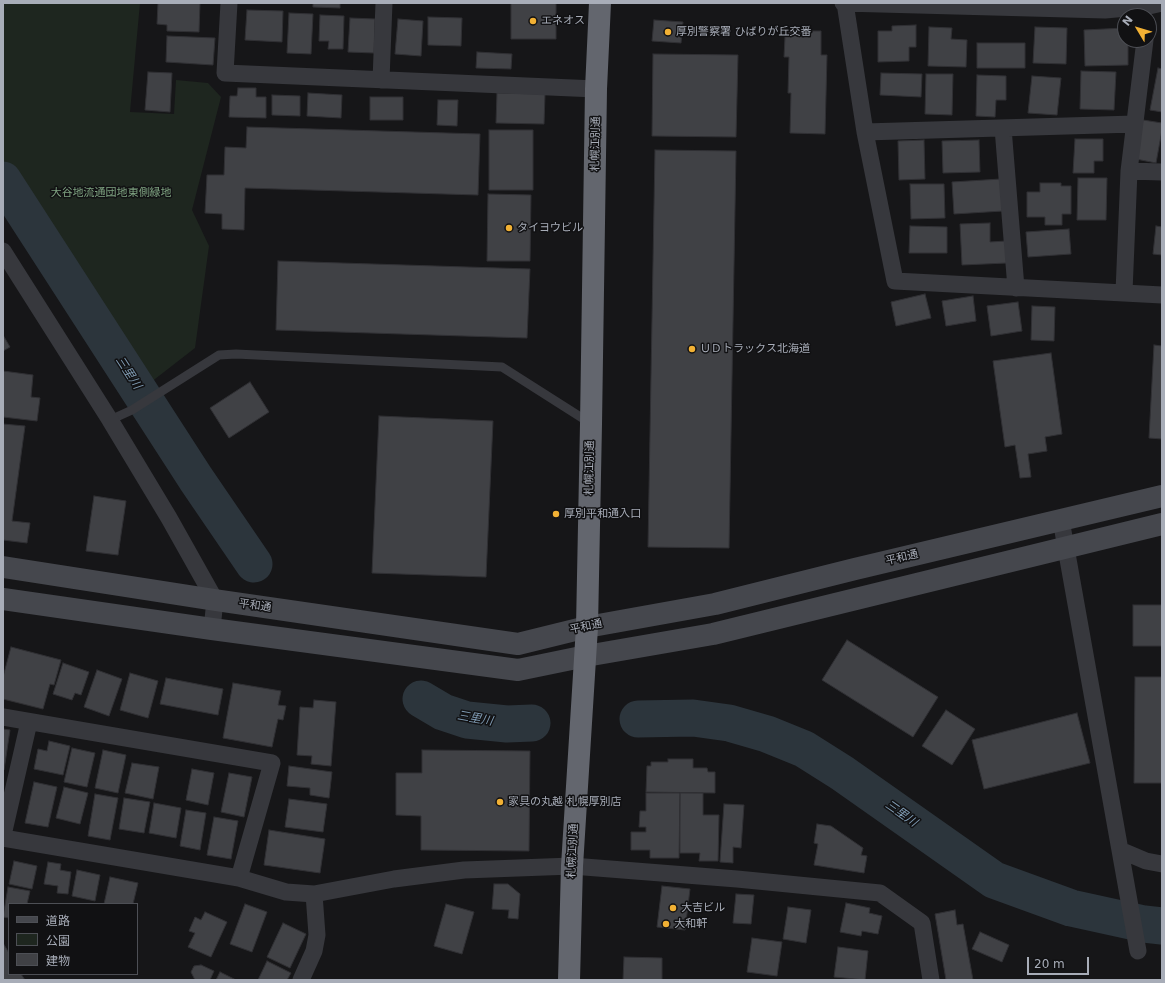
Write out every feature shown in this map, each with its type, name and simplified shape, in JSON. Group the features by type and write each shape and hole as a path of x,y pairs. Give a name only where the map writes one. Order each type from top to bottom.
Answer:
{"highway":[{"name":"札幌江別通","path":"569,980 572,866 587,626 596,89 600,3"}],"street":[{"path":"229,3 225,73 596,89"},
{"path":"381,80 384,3"},
{"path":"1117,10 1046,6 844,3 865,132 895,281 1162,295"},
{"path":"1124,292 1129,171 1144,48"},
{"path":"865,132 1134,124"},
{"path":"1003,128 1016,288"},
{"path":"1129,171 1162,172"},
{"path":"3,251 110,420 169,518 215,600 212,629"},
{"name":"平和通","path":"3,567 215,600 518,644 587,626 715,604 854,569 1162,496"},
{"path":"1061,520 1137,946"},
{"path":"3,599 518,670 586,656 713,634 1066,549 1162,524"},
{"path":"3,717 272,763 239,878"},
{"path":"29,722 3,837 239,878 286,892 314,894 394,879 464,870 572,866 737,879 880,893 922,924 931,980"},
{"path":"1120,850 1146,861 1162,864"},
{"path":"302,980 314,951 317,936 314,894"}],"lane":[{"path":"110,420 132,410 219,354 236,354 502,367 591,424"}],"green space":[{"name":"大谷地流通団地東側緑地","path":"3,3 140,3 130,112 174,114 176,80 208,83 221,97 192,210 209,246 195,348 146,386 3,183"}],"building":[{"path":"158,3 200,3 199,32 167,31 167,25 157,24"},
{"path":"313,3 340,3 340,8 313,7"},
{"name":"エネオス","path":"511,3 556,3 556,39 511,39"},
{"path":"247,10 283,11 282,42 245,40"},
{"path":"289,13 313,14 311,54 287,53"},
{"path":"320,15 344,16 343,49 328,49 329,41 319,41"},
{"path":"428,17 462,18 461,46 428,45"},
{"path":"350,18 375,19 374,53 348,52"},
{"path":"398,19 423,21 421,56 395,54"},
{"name":"厚別警察署 ひばりが丘交番","path":"654,20 683,22 681,43 652,41"},
{"path":"916,25 916,47 909,47 909,61 878,62 878,31 892,31 892,26"},
{"path":"929,27 952,28 951,39 967,40 966,67 928,66"},
{"path":"1035,27 1067,28 1066,64 1033,63"},
{"path":"1117,28 1117,48 1128,48 1128,65 1085,66 1084,30"},
{"path":"789,31 821,31 821,55 827,55 825,134 790,133 791,93 788,93 789,57 784,57 785,37 789,37"},
{"path":"167,36 215,38 213,65 166,62"},
{"path":"977,43 1025,43 1025,68 977,68"},
{"path":"477,52 512,54 511,69 476,68"},
{"path":"653,54 738,55 736,137 652,136"},
{"path":"1158,68 1162,69 1162,112 1150,110"},
{"path":"1081,71 1116,72 1114,110 1080,109"},
{"path":"148,72 172,73 170,112 145,110"},
{"path":"881,73 922,74 921,97 880,95"},
{"path":"926,74 953,74 952,115 925,114"},
{"path":"977,75 1006,76 1006,100 996,100 995,117 976,116"},
{"path":"1032,76 1061,78 1057,115 1028,113"},
{"path":"238,88 256,88 256,97 266,97 266,118 229,117 230,96 237,96"},
{"path":"308,93 342,95 341,118 307,116"},
{"path":"497,93 545,94 544,124 496,123"},
{"path":"272,95 300,96 300,116 272,115"},
{"path":"370,97 403,97 403,120 370,120"},
{"path":"438,100 458,100 457,126 437,125"},
{"path":"1143,120 1162,123 1156,163 1136,159"},
{"path":"247,127 480,134 478,195 245,188 244,230 222,229 222,214 205,213 207,175 224,175 225,147 246,148"},
{"path":"489,130 533,130 533,190 489,190"},
{"path":"1075,139 1103,139 1103,161 1094,161 1094,173 1073,173"},
{"path":"924,140 925,179 899,180 898,141"},
{"path":"979,140 980,172 943,173 942,141"},
{"name":"ＵＤトラックス北海道","path":"655,150 736,151 729,548 648,547"},
{"path":"1078,178 1107,178 1106,220 1077,220"},
{"path":"1001,179 1003,211 954,214 952,182"},
{"path":"1040,183 1061,183 1061,186 1071,186 1071,214 1062,214 1062,225 1045,225 1045,217 1027,217 1027,192 1040,192"},
{"path":"910,184 944,184 945,218 911,219"},
{"name":"タイヨウビル","path":"488,194 531,195 530,261 487,261"},
{"path":"990,223 990,242 1006,241 1007,263 962,265 960,224"},
{"path":"910,226 947,227 947,253 909,253"},
{"path":"1156,226 1162,227 1162,255 1153,254"},
{"path":"1069,229 1071,254 1028,257 1026,232"},
{"path":"278,261 530,269 527,338 276,330"},
{"path":"925,294 931,318 896,326 891,302"},
{"path":"973,296 976,321 946,326 942,301"},
{"path":"1018,302 1022,331 991,336 987,306"},
{"path":"1032,306 1055,307 1054,341 1031,340"},
{"path":"3,335 10,347 3,351"},
{"path":"1154,345 1162,346 1162,439 1149,438"},
{"path":"1051,353 1062,434 1045,437 1047,451 1028,454 1031,477 1020,478 1015,445 1005,447 993,361"},
{"path":"3,371 33,375 31,397 40,398 37,421 3,417"},
{"path":"250,382 269,412 229,438 210,408"},
{"path":"379,416 493,421 486,577 372,573"},
{"path":"3,424 25,426 12,521 30,523 27,543 3,540"},
{"path":"94,496 126,501 118,555 86,551"},
{"path":"1133,605 1162,605 1162,646 1133,646"},
{"path":"847,640 938,697 913,737 822,680"},
{"path":"11,647 61,660 54,685 50,684 43,709 3,699 3,677"},
{"path":"63,663 89,672 81,695 75,693 72,700 53,694"},
{"path":"97,670 122,679 109,716 84,707"},
{"path":"130,673 158,681 148,718 120,710"},
{"path":"1135,677 1162,677 1162,783 1134,783"},
{"path":"166,678 223,689 218,715 160,704"},
{"path":"233,683 281,691 278,705 286,706 283,720 278,719 272,747 223,738"},
{"path":"314,700 336,702 331,766 311,764 312,756 297,755 300,707 313,708"},
{"path":"946,710 975,729 952,765 922,746"},
{"path":"1077,713 1090,763 984,789 972,740"},
{"path":"3,729 10,730 4,770 3,770"},
{"path":"49,741 70,746 63,775 34,769 38,749 47,751"},
{"path":"72,748 95,753 87,787 64,782"},
{"path":"103,750 126,755 118,793 95,788"},
{"path":"422,750 530,751 529,851 421,850 421,816 396,815 396,773 422,773"},
{"path":"668,759 693,759 693,768 707,768 708,772 715,772 715,793 646,792 647,766 651,766 651,762 668,762"},
{"path":"132,763 159,767 153,799 125,793"},
{"path":"289,766 332,772 329,798 310,795 310,788 287,786"},
{"path":"192,769 214,773 208,805 186,800"},
{"path":"229,773 252,777 244,817 221,812"},
{"path":"34,782 57,787 48,827 25,823"},
{"path":"64,787 88,793 80,824 56,818"},
{"path":"646,793 680,793 679,858 650,858 650,850 631,850 631,832 646,832 646,827 639,827 640,811 646,811"},
{"path":"680,793 703,793 703,815 719,815 718,861 699,861 700,853 680,853"},
{"path":"95,794 118,798 110,840 88,836"},
{"path":"124,798 150,802 144,833 119,829"},
{"path":"289,799 327,804 323,832 285,827"},
{"path":"154,803 181,808 176,838 149,833"},
{"path":"724,804 744,805 741,848 733,847 733,863 720,862"},
{"path":"186,810 206,813 200,850 180,846"},
{"path":"214,817 238,821 231,859 207,855"},
{"path":"817,824 831,826 863,848 861,855 867,856 864,873 814,865 818,844 814,843"},
{"path":"269,830 325,839 320,873 264,865"},
{"path":"14,861 37,866 32,889 9,884"},
{"path":"48,862 61,864 60,870 71,872 68,894 57,893 58,886 44,884"},
{"path":"77,870 100,875 95,901 72,896"},
{"path":"110,877 138,883 133,903 104,903"},
{"path":"494,884 508,884 520,894 518,919 508,918 509,910 492,909"},
{"name":"大吉ビル","path":"662,886 690,889 685,930 657,927"},
{"path":"8,887 30,891 27,903 8,903 8,918 3,917"},
{"path":"736,894 754,895 751,924 733,923"},
{"path":"846,903 870,908 869,913 882,916 878,934 862,931 861,936 840,932"},
{"path":"245,904 267,912 252,952 230,944"},
{"path":"446,904 474,912 462,954 434,946"},
{"path":"788,907 811,910 806,943 783,939"},
{"path":"955,910 957,925 963,924 973,980 946,980 935,914"},
{"path":"205,912 227,922 211,957 188,947 195,933 189,931 195,917 201,920"},
{"path":"283,923 306,934 290,968 267,957"},
{"path":"980,932 1009,945 1002,962 972,949"},
{"path":"752,938 782,942 777,976 747,972"},
{"path":"3,943 8,951 8,975 22,975 25,980 3,980"},
{"path":"838,947 868,951 865,980 834,977"},
{"path":"624,957 662,958 662,980 623,980"},
{"path":"267,961 291,973 287,980 258,980"},
{"path":"201,965 214,971 210,980 195,980 191,972 194,966"},
{"path":"220,972 236,980 216,980"}],"waterway":[{"name":"三里川","path":"3,180 196,479 254,564"},
{"name":"三里川","path":"421,699 443,712 467,720 507,724 532,723"},
{"name":"三里川","path":"638,719 693,718 729,723 767,734 804,749 842,773 994,880 1071,908 1144,924 1162,926"}],"place":[{"name":"エネオス","path":"533,21"},
{"name":"厚別警察署 ひばりが丘交番","path":"668,32"},
{"name":"タイヨウビル","path":"509,228"},
{"name":"ＵＤトラックス北海道","path":"692,349"},
{"name":"厚別平和通入口","path":"556,514"},
{"name":"家具の丸越 札幌厚別店","path":"500,802"},
{"name":"大吉ビル","path":"673,908"},
{"name":"大和軒","path":"666,924"}]}
